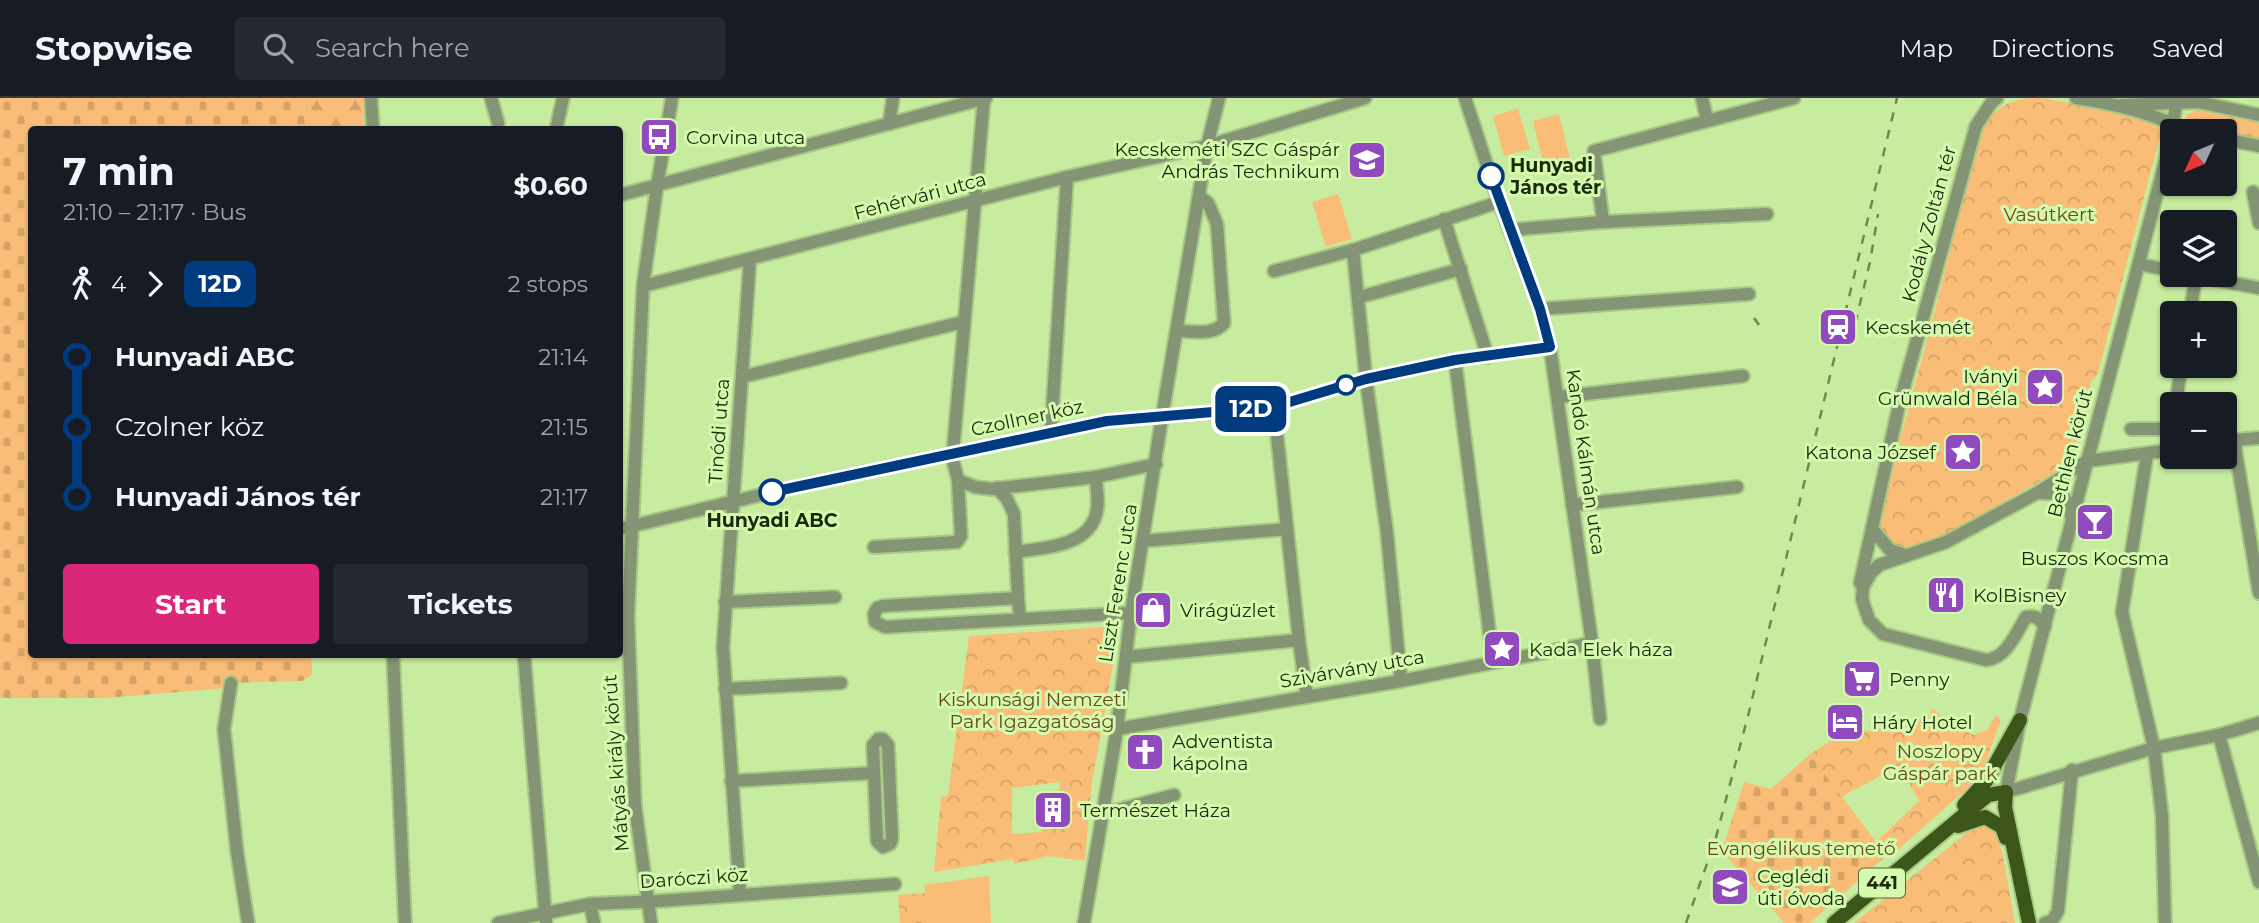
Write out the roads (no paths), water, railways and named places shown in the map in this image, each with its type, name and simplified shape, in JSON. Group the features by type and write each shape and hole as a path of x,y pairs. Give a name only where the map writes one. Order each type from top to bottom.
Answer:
{"main road":[{"path":"1930,843 1986,781 2020,720"},
{"path":"2006,792 2005,807 2029,923"},
{"name":"441","path":"1834,923 1988,795 2006,792"},
{"path":"1930,843 1961,825 1985,817 2002,827 2016,862"}],"street":[{"path":"371,98 373,126"},
{"path":"491,98 498,122"},
{"path":"557,126 563,98"},
{"name":"Mátyás király körút","path":"651,923 635,805 625,529 643,286 672,98"},
{"path":"889,124 893,98"},
{"path":"623,194 984,98 952,453 958,480 961,536 957,542 874,547"},
{"name":"Liszt Ferenc utca","path":"1084,923 1117,729 1131,613 1207,146 1219,98"},
{"path":"1207,146 1365,98"},
{"name":"Kandó Kálmán utca","path":"1465,98 1499,202 1540,309 1550,347 1559,397 1600,719"},
{"path":"1702,98 1707,120"},
{"path":"1603,222 1594,151 1794,98"},
{"name":"Kodály Zoltán tér","path":"1859,611 1857,594 1902,393 1976,126 1990,103 1997,98"},
{"path":"2076,98 2122,105 2162,119"},
{"path":"2122,105 2177,100 2238,104 2259,115"},
{"name":"Bethlen körút","path":"2174,119 2177,100"},
{"path":"2237,142 2259,146"},
{"name":"Fehérvári utca","path":"643,286 1067,177 1207,146"},
{"path":"1051,432 1067,177"},
{"name":"Bethlen körút","path":"2006,792 2020,720 2160,177"},
{"path":"2253,192 2259,223"},
{"path":"1178,331 1214,331 1224,323 1217,224 1208,203 1199,196"},
{"path":"1274,271 1353,250 1499,202"},
{"path":"1510,230 1603,222 1767,214"},
{"path":"1444,219 1488,356"},
{"path":"1353,250 1360,297 1366,379 1387,533 1401,681"},
{"name":"Tinódi utca","path":"740,895 723,648 750,260"},
{"path":"2139,264 2160,268"},
{"path":"1360,297 1461,269"},
{"path":"2237,284 2259,288"},
{"path":"1540,309 1749,294"},
{"path":"742,377 963,322"},
{"name":"Czollner köz","path":"625,529 733,500 843,480 1051,432 1107,421 1273,407 1366,379 1455,360 1550,347"},
{"path":"1455,360 1493,661"},
{"path":"1559,397 1743,376"},
{"path":"1273,407 1307,697"},
{"path":"2131,429 2160,429"},
{"path":"2237,440 2259,438"},
{"path":"1865,583 1879,565 1946,542 2038,493 2087,461 2160,452"},
{"path":"2147,454 2122,612 2154,748 2162,815 2165,923"},
{"path":"958,480 975,487 997,488 1096,477 1156,464"},
{"path":"2235,469 2259,590"},
{"name":"Liszt Ferenc utca","path":"1015,552 1058,545 1073,540 1084,532 1094,520 1097,507 1096,477"},
{"path":"1572,505 1737,487"},
{"path":"997,488 1007,499 1014,514 1020,620"},
{"path":"2038,493 2059,493 2064,496 2069,503 2072,522"},
{"path":"1143,541 1287,529"},
{"path":"1873,530 1890,550 1906,556"},
{"name":"Kodály Zoltán tér","path":"1865,564 1864,607 1869,620 1889,636 1995,660 2026,617 2034,616 2045,627"},
{"name":"Kodály Zoltán tér","path":"1859,611 1865,583"},
{"path":"1017,592 883,606 877,608 874,614 876,622 885,627 1131,613"},
{"path":"725,602 835,597"},
{"path":"1859,611 1867,626 1888,642 1941,656"},
{"path":"1126,657 1299,640"},
{"name":"Szivárvány utca","path":"1117,729 1401,681 1592,643"},
{"path":"393,658 405,923"},
{"path":"524,658 545,918"},
{"path":"231,683 224,729 237,852 248,923"},
{"path":"725,689 841,683"},
{"path":"2006,792 2073,770 2259,723"},
{"path":"2218,735 2259,882"},
{"path":"878,739 883,739 888,745 891,812 892,839 887,846 879,845 877,841 874,773 873,745 878,739"},
{"path":"2045,923 2052,921 2058,911 2073,770"},
{"path":"731,781 874,773"},
{"path":"1103,814 1174,795"},
{"name":"Daróczi köz","path":"498,923 545,918 590,904 895,884"},
{"path":"590,904 593,923"}],"railway":[{"path":"1686,923 1715,841 1749,712 1897,98"},
{"path":"1851,341 1870,262 1878,214"},
{"path":"1754,318 1759,325"}],"place":[{"name":"Corvina utca","path":"659,137"},
{"name":"Kecskeméti SZC Gáspár András Technikum","path":"1367,160"},
{"name":"Hunyadi János tér","path":"1491,176"},
{"name":"Kecskemét","path":"1838,327"},
{"name":"Iványi Grünwald Béla","path":"2045,387"},
{"name":"Katona József","path":"1963,452"},
{"name":"Hunyadi ABC","path":"772,492"},
{"name":"Buszos Kocsma","path":"2095,522"},
{"name":"KolBisney","path":"1946,595"},
{"name":"Virágüzlet","path":"1153,610"},
{"name":"Kada Elek háza","path":"1502,649"},
{"name":"Penny","path":"1862,679"},
{"name":"Háry Hotel","path":"1845,722"},
{"name":"Adventista kápolna","path":"1145,752"},
{"name":"Természet Háza","path":"1053,810"},
{"name":"Ceglédi úti óvoda","path":"1730,887"}],"park label":[{"name":"Vasútkert","path":"2049,214"},
{"name":"Kiskunsági Nemzeti Park Igazgatóság","path":"1032,710"},
{"name":"Noszlopy Gáspár park","path":"1940,762"},
{"name":"Evangélikus temető","path":"1801,848"}]}
